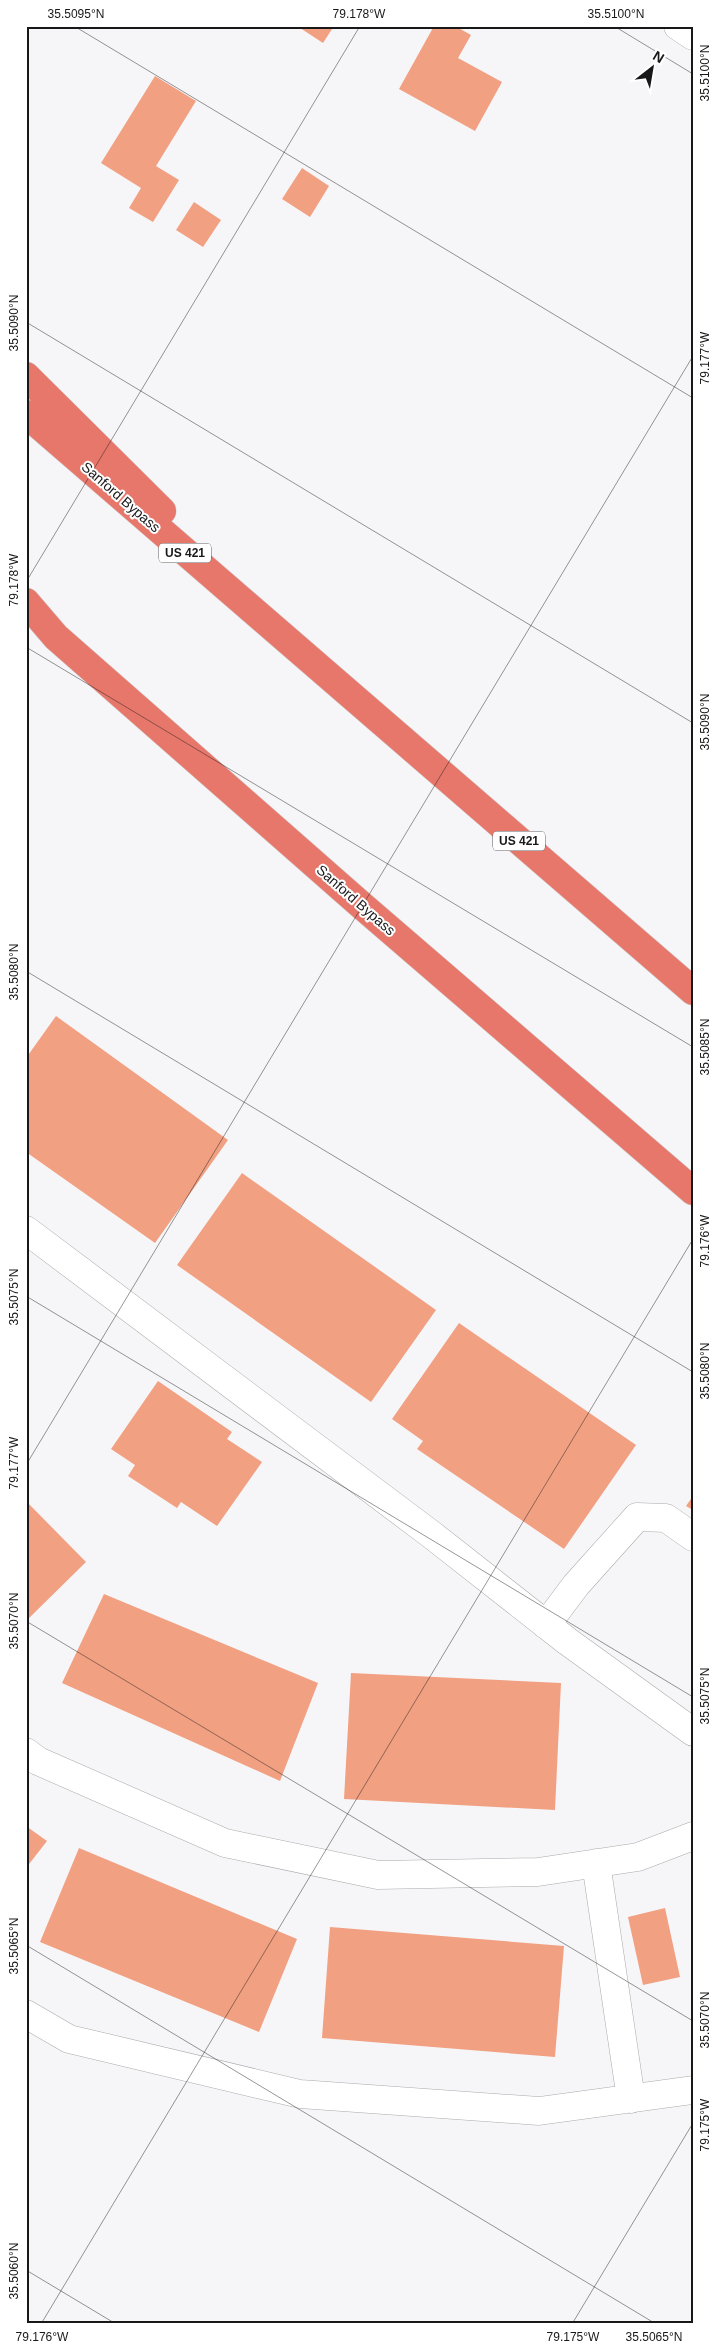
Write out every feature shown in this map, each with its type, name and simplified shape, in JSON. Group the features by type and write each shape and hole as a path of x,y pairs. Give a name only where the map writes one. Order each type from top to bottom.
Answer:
{"highway":[{"path":"26,376 345,692"},
{"name":"Sanford Bypass","path":"26,414 345,692 693,991"},
{"name":"Sanford Bypass","path":"26,602 56,637 360,904 693,1191"},
{"path":"26,620 56,637"}],"street":[{"path":"678,26 693,36"},
{"path":"26,1230 424,1529 546,1625 693,1732"},
{"path":"546,1625 576,1585 637,1517 666,1518 693,1537"},
{"path":"26,1752 38,1761 225,1842 378,1875 538,1872 638,1857 693,1836"},
{"path":"596,1863 631,2098"},
{"path":"26,2014 68,2039 300,2094 539,2111 693,2090"}],"building":[{"path":"297,26 334,26 323,43"},
{"path":"434,26 455,26 471,35 458,58 502,82 475,131 399,89"},
{"path":"155,76 196,101 156,166 179,180 153,222 129,208 141,188 101,163"},
{"path":"302,168 329,186 310,217 282,199"},
{"path":"194,202 221,220 203,247 176,230"},
{"path":"56,1016 228,1140 155,1243 26,1152 26,1058"},
{"path":"242,1173 436,1310 371,1402 177,1265"},
{"path":"459,1323 636,1445 564,1549 417,1449 423,1441 392,1419"},
{"path":"158,1381 232,1432 227,1439 262,1462 217,1526 181,1502 177,1508 128,1476 135,1465 111,1449"},
{"path":"693,1496 693,1510 686,1506"},
{"path":"26,1501 86,1562 26,1621"},
{"path":"104,1594 318,1683 280,1781 62,1683"},
{"path":"351,1673 561,1683 555,1810 344,1799"},
{"path":"26,1826 47,1841 26,1868"},
{"path":"79,1848 297,1939 259,2032 40,1942"},
{"path":"665,1908 680,1977 643,1985 628,1917"},
{"path":"330,1927 564,1946 555,2057 322,2038"}]}
